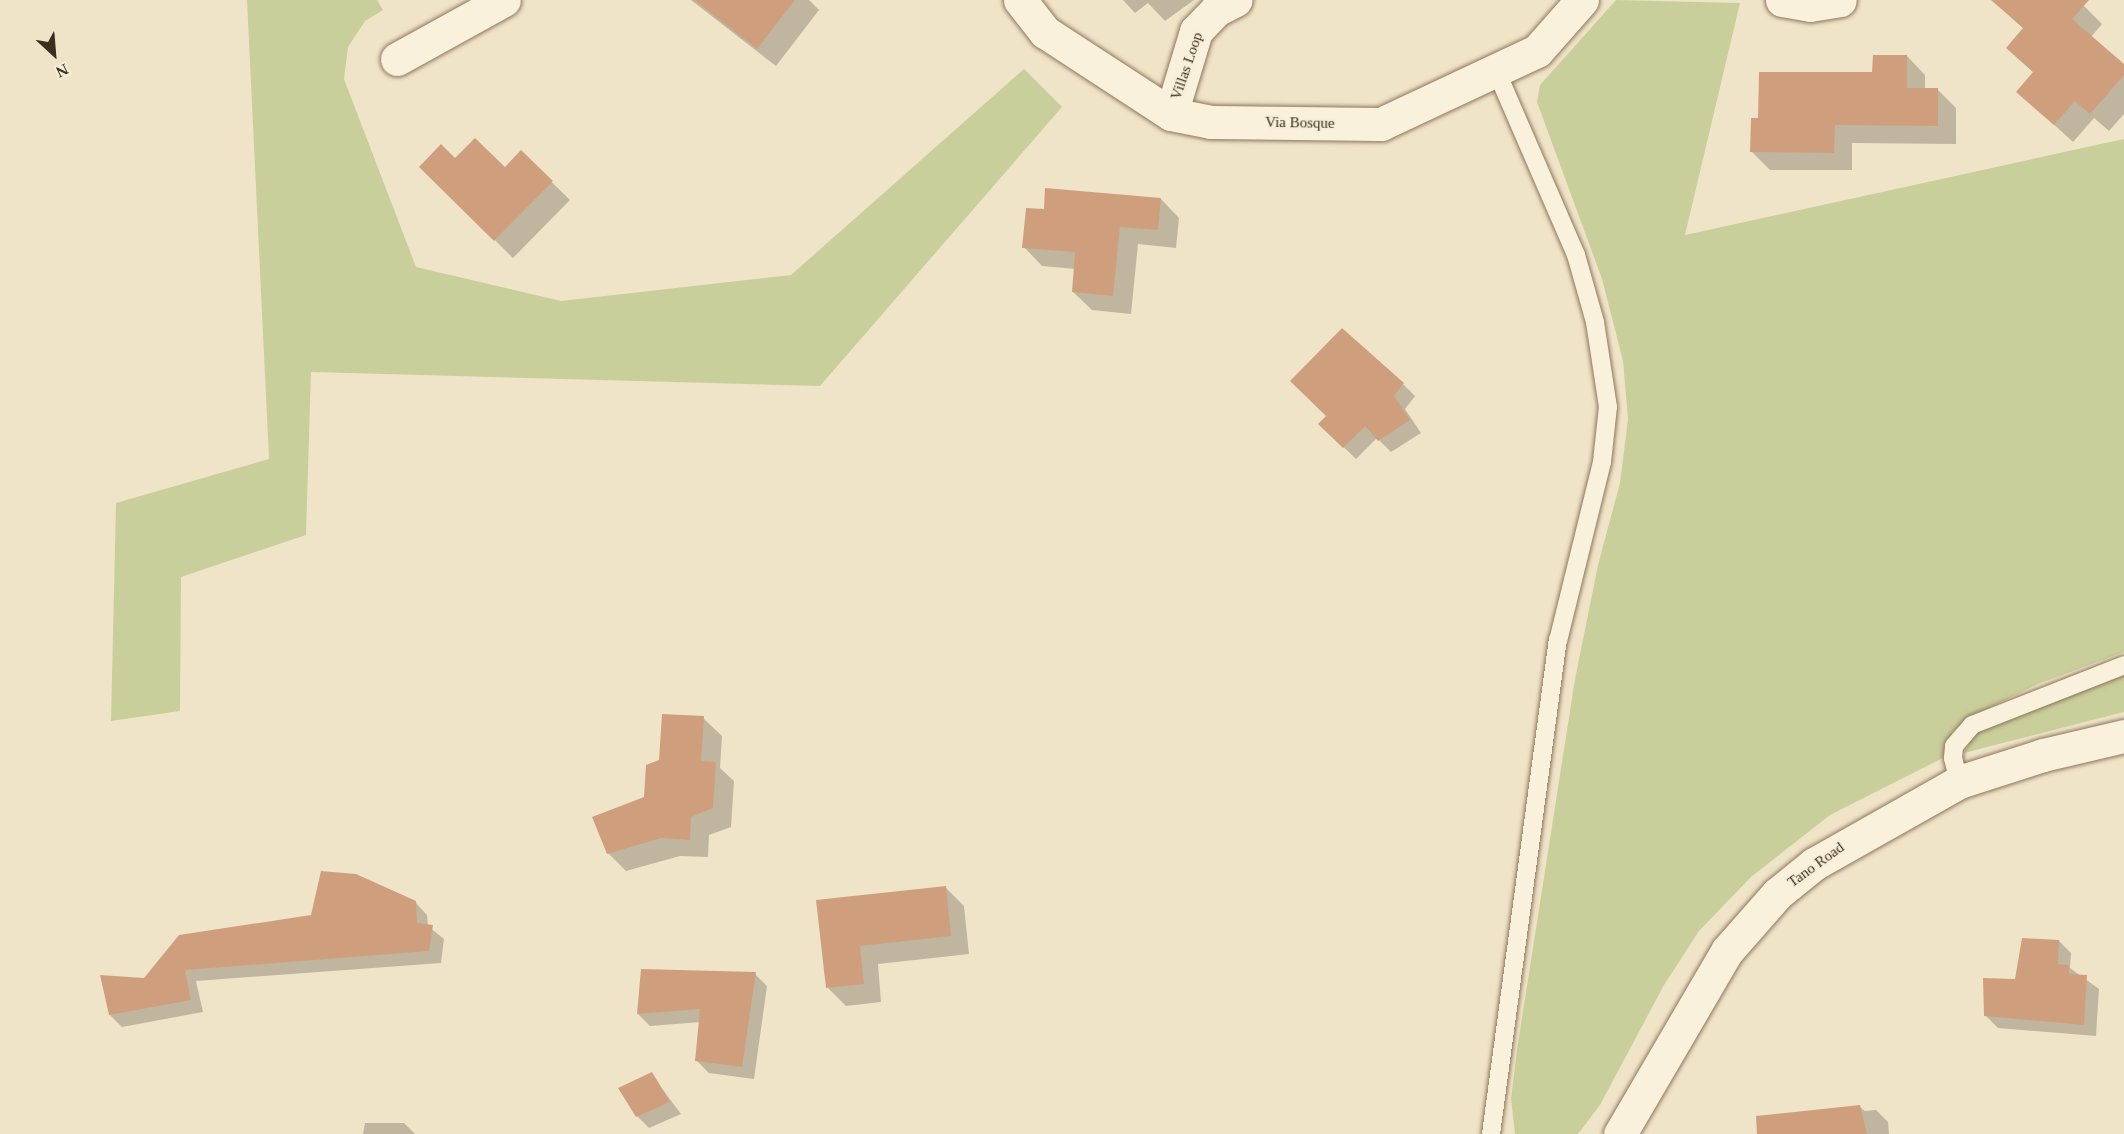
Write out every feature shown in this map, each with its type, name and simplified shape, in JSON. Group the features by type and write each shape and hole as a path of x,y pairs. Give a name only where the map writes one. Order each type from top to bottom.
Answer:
{"street":[{"path":"397,59 504,0"},
{"name":"Via Bosque","path":"1020,0 1045,32 1171,114 1211,122 1380,124 1537,51 1582,0"},
{"name":"Villas Loop","path":"1171,114 1196,31 1216,10 1236,0"},
{"path":"1782,0 1810,5 1840,0"},
{"name":"Tano Road","path":"1620,1134 1727,951 1777,894 1847,842 1959,782 2053,752 2124,736"}],"lane":[{"path":"1491,1134 1558,640 1602,462 1608,407 1594,322 1576,255 1496,70"},
{"path":"1959,782 1953,758 1954,746 1972,725 2124,664"}],"green space":[{"path":"247,0 377,0 383,10 365,21 348,47 344,79 416,267 561,301 791,275 1024,69 1062,107 820,386 311,372 306,535 181,577 180,711 111,721 116,503 269,459"},
{"path":"1616,0 1740,3 1685,235 2124,139 2124,652 2038,684 1972,716 1953,731 1943,758 1830,815 1751,877 1699,931 1664,985 1600,1105 1578,1134 1515,1134 1511,1099 1517,1050 1575,679 1598,565 1620,483 1628,419 1623,361 1602,279 1537,102 1540,85"},
{"path":"2124,671 2124,712 1964,753 1976,731"}],"building":[{"path":"694,0 795,0 757,49"},
{"path":"1991,0 2089,0 2072,19 2124,64 2124,75 2090,114 2075,101 2054,125 2016,92 2033,72 2006,48 2023,28"},
{"path":"1873,55 1907,55 1907,88 1938,88 1938,126 1835,125 1834,153 1750,152 1751,118 1758,118 1759,72 1872,72"},
{"path":"475,138 505,167 521,150 553,181 494,241 419,167 441,144 455,158"},
{"path":"1045,188 1161,198 1158,230 1120,227 1113,296 1072,292 1075,252 1022,248 1026,208 1044,209"},
{"path":"1342,328 1404,383 1394,396 1410,420 1378,441 1365,426 1343,448 1318,424 1326,416 1290,381"},
{"path":"662,714 704,716 701,761 716,762 713,808 691,817 690,840 661,838 607,854 592,817 644,797 646,765 659,760"},
{"path":"321,871 356,874 416,901 417,923 433,925 429,951 185,970 191,1000 109,1015 100,975 144,978 179,935 311,915"},
{"path":"946,886 951,936 860,946 864,984 826,988 816,900"},
{"path":"2022,938 2059,940 2058,964 2069,965 2069,974 2087,975 2084,1025 1984,1016 1983,978 2015,979"},
{"path":"641,969 756,972 742,1067 695,1061 700,1009 637,1014"},
{"path":"652,1072 670,1102 636,1117 618,1088"},
{"path":"1860,1105 1867,1134 1757,1134 1756,1116"}]}
